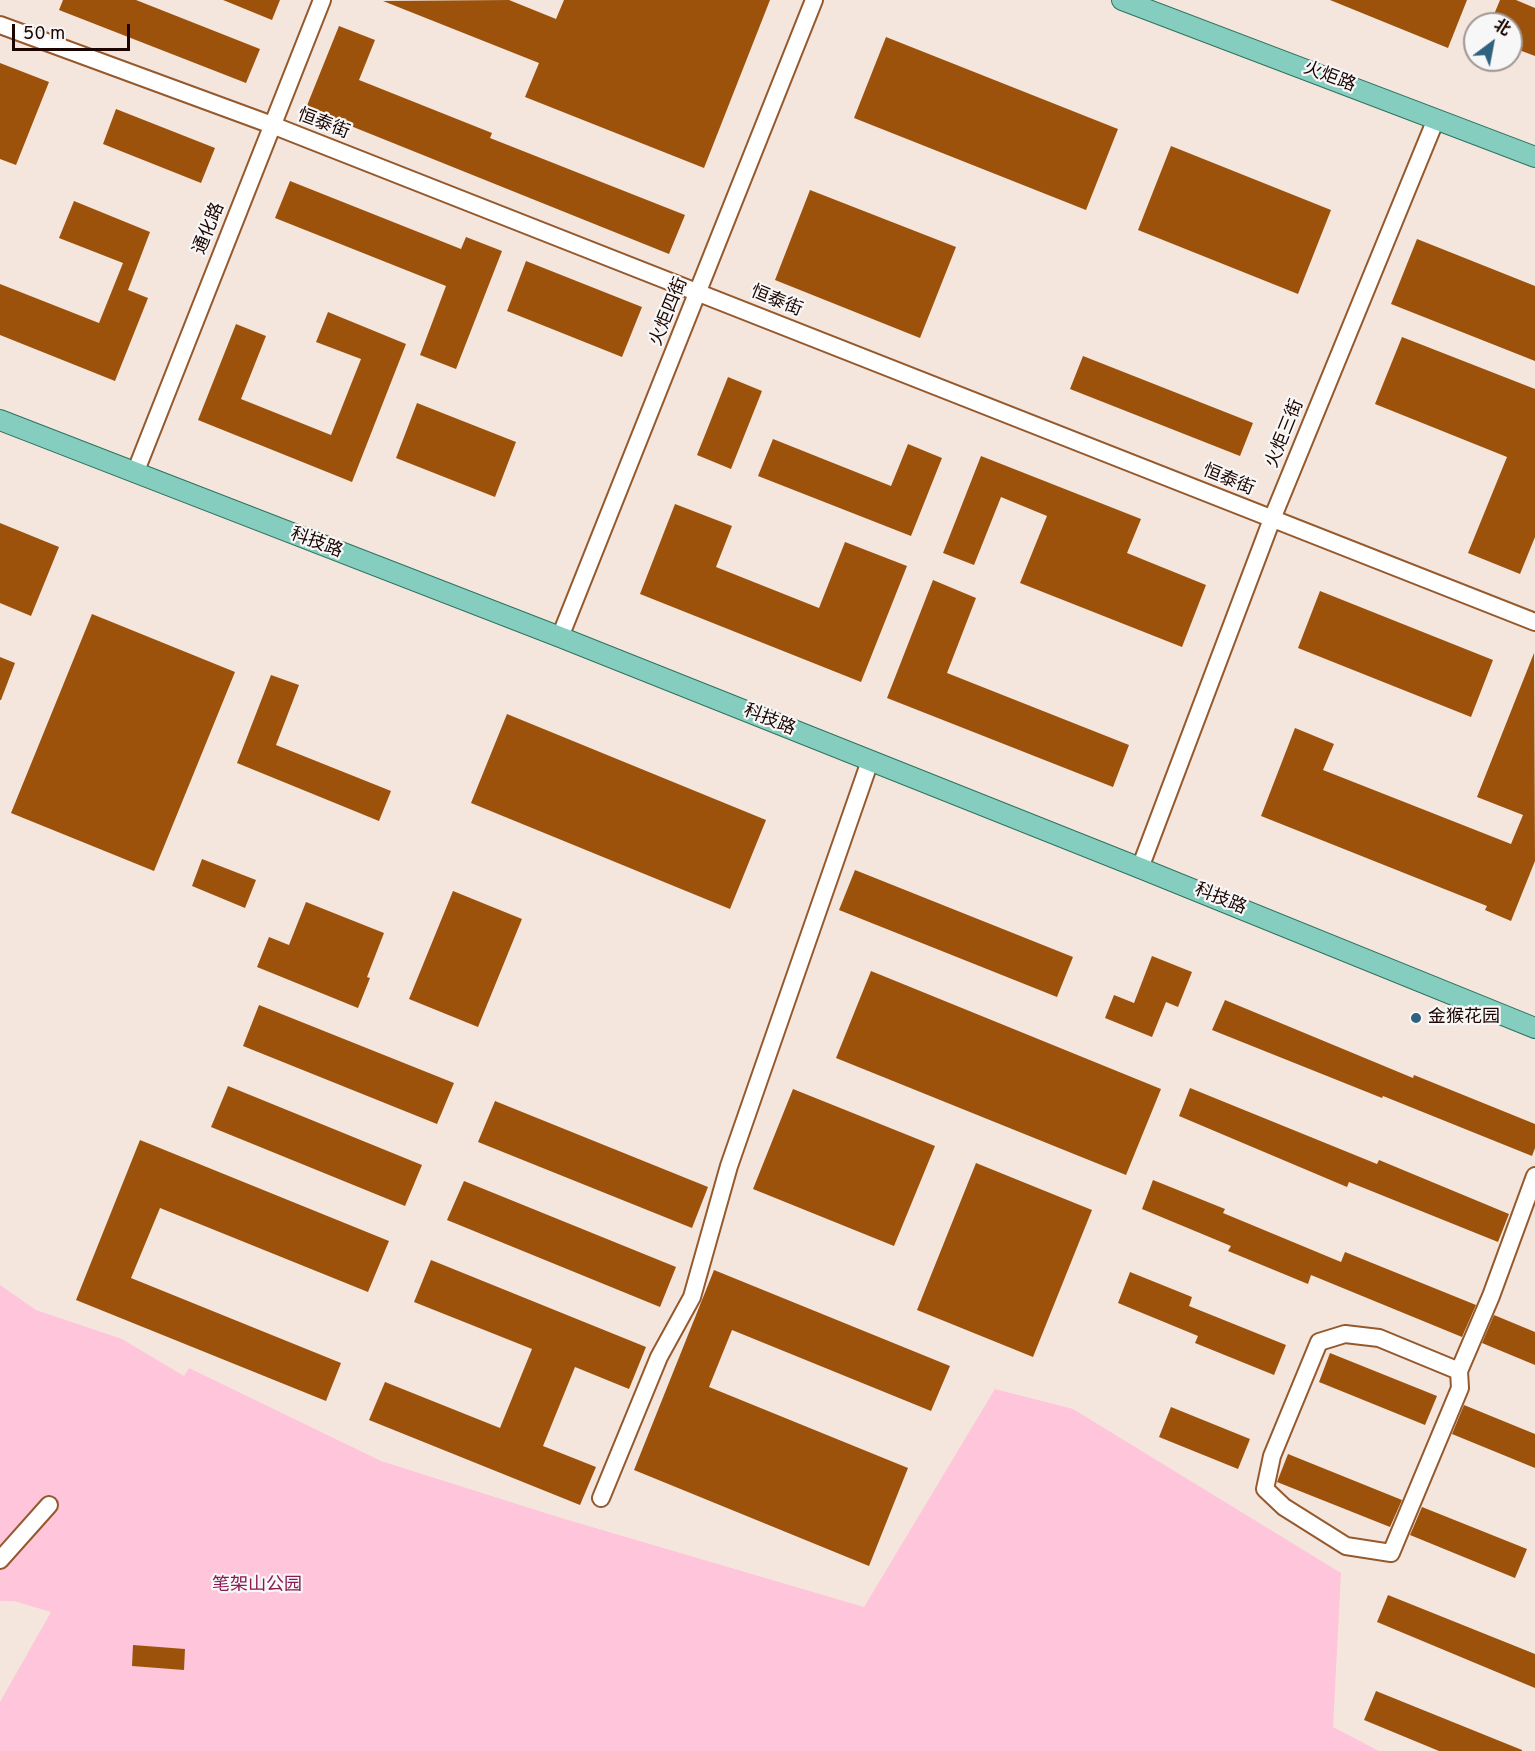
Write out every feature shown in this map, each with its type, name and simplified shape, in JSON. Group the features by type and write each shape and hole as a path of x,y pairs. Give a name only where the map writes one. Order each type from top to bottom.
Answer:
{"main road":[{"name":"火炬路","path":"1122,0 1535,158"},
{"name":"科技路","path":"0,420 560,638 1140,868 1535,1028"}],"street":[{"name":"通化路","path":"135,473 322,0"},
{"name":"火炬四街","path":"560,638 814,0"},
{"name":"恒泰街","path":"0,25 272,125 1535,622"},
{"name":"火炬三街","path":"1140,868 1272,519 1436,119"},
{"path":"601,1498 659,1357 692,1297 729,1166 870,761"},
{"path":"1459,1371 1379,1338 1345,1334 1319,1342 1272,1456 1265,1489 1284,1507 1346,1546 1391,1553 1461,1388 1459,1371 1491,1296 1535,1176"},
{"path":"0,1560 49,1504"}],"green space":[{"name":"笔架山公园","path":"0,1285 36,1310 122,1339 184,1376 189,1368 381,1461 558,1517 864,1607 995,1389 1073,1409 1341,1573 1333,1727 1379,1751 0,1751 0,1702 51,1612 14,1601 0,1601"}],"building":[{"path":"63,0 136,0 260,49 246,83 59,10"},
{"path":"223,0 280,0 272,20"},
{"path":"509,0 556,19 564,0 770,0 704,168 525,97 539,63 383,1"},
{"path":"1330,0 1467,0 1448,48"},
{"path":"1500,0 1516,0 1535,8 1535,56 1523,52 1523,12 1495,12"},
{"path":"339,26 375,40 359,80 492,133 490,138 685,215 669,254 306,108"},
{"path":"886,37 1118,129 1086,210 854,118"},
{"path":"0,63 49,82 16,165 0,159"},
{"path":"116,109 215,148 201,183 103,144"},
{"path":"1171,146 1331,210 1298,294 1138,230"},
{"path":"290,181 461,249 466,237 502,251 456,369 420,355 446,286 275,218"},
{"path":"810,190 956,247 920,338 775,280"},
{"path":"74,201 150,232 128,290 148,298 115,381 0,335 0,284 99,323 123,263 59,238"},
{"path":"1417,239 1535,286 1535,361 1391,304"},
{"path":"526,261 642,307 622,357 507,311"},
{"path":"328,312 406,344 352,482 198,420 236,324 266,336 241,399 331,435 361,359 316,342"},
{"path":"1402,337 1535,389 1535,537 1520,574 1468,553 1507,457 1375,404"},
{"path":"1083,356 1253,423 1240,456 1070,389"},
{"path":"728,377 762,391 731,469 697,455"},
{"path":"417,403 516,442 495,497 396,458"},
{"path":"773,439 891,486 908,444 942,458 911,536 758,476"},
{"path":"981,456 1141,519 1127,553 1206,585 1182,647 1020,583 1047,516 1001,497 974,565 943,553"},
{"path":"675,504 732,526 716,567 819,608 845,542 907,566 861,682 640,594"},
{"path":"0,523 59,547 31,616 0,603"},
{"path":"933,580 976,598 947,673 1129,745 1113,787 887,698"},
{"path":"1320,591 1493,660 1471,717 1298,648"},
{"path":"92,614 235,672 154,871 11,813"},
{"path":"1534,653 1535,861 1511,921 1485,910 1487,906 1261,816 1295,728 1334,744 1323,770 1511,844 1523,815 1477,797"},
{"path":"0,657 15,663 1,700 0,700"},
{"path":"271,675 299,685 276,745 391,791 379,821 237,763"},
{"path":"507,714 766,820 730,909 471,803"},
{"path":"202,859 256,880 245,908 192,886"},
{"path":"855,870 1073,957 1057,997 839,910"},
{"path":"453,891 522,919 478,1027 409,999"},
{"path":"306,902 384,933 358,1008 257,967 269,937 289,945"},
{"path":"1152,956 1192,972 1178,1007 1166,1002 1152,1037 1105,1018 1114,995 1134,1003"},
{"path":"871,971 1161,1089 1126,1175 836,1058"},
{"path":"1225,1000 1413,1078 1414,1075 1535,1124 1535,1148 1532,1156 1212,1030"},
{"path":"259,1005 454,1083 437,1124 243,1046"},
{"path":"228,1086 422,1165 405,1206 211,1127"},
{"path":"1190,1088 1377,1164 1379,1160 1509,1214 1498,1242 1349,1182 1347,1187 1179,1116"},
{"path":"793,1089 935,1146 894,1246 753,1189"},
{"path":"495,1101 708,1187 692,1228 478,1142"},
{"path":"140,1140 389,1241 368,1292 160,1208 131,1278 341,1363 326,1401 76,1300"},
{"path":"976,1163 1092,1210 1033,1357 917,1310"},
{"path":"1153,1180 1225,1209 1223,1213 1341,1262 1345,1252 1476,1305 1462,1337 1311,1275 1308,1284 1228,1251 1231,1246 1142,1209"},
{"path":"464,1181 676,1267 660,1307 447,1220"},
{"path":"431,1260 646,1347 629,1389 575,1367 543,1446 596,1467 580,1505 369,1420 385,1382 500,1428 532,1349 414,1302"},
{"path":"714,1270 950,1366 931,1411 732,1330 709,1387 908,1468 869,1566 634,1470"},
{"path":"1130,1272 1192,1297 1189,1306 1286,1345 1274,1375 1195,1343 1198,1336 1118,1303"},
{"path":"1494,1315 1535,1332 1535,1365 1482,1343"},
{"path":"1330,1353 1437,1396 1425,1425 1319,1382"},
{"path":"1464,1405 1535,1434 1535,1468 1452,1434"},
{"path":"1171,1407 1250,1439 1238,1469 1159,1437"},
{"path":"1288,1454 1402,1500 1390,1527 1277,1482"},
{"path":"1422,1507 1527,1549 1515,1578 1410,1535"},
{"path":"1388,1595 1535,1654 1535,1688 1377,1622"},
{"path":"133,1645 185,1649 184,1670 132,1666"},
{"path":"1376,1691 1522,1751 1439,1751 1364,1720"}],"place":[{"name":"金猴花园","path":"1416,1018"}]}
